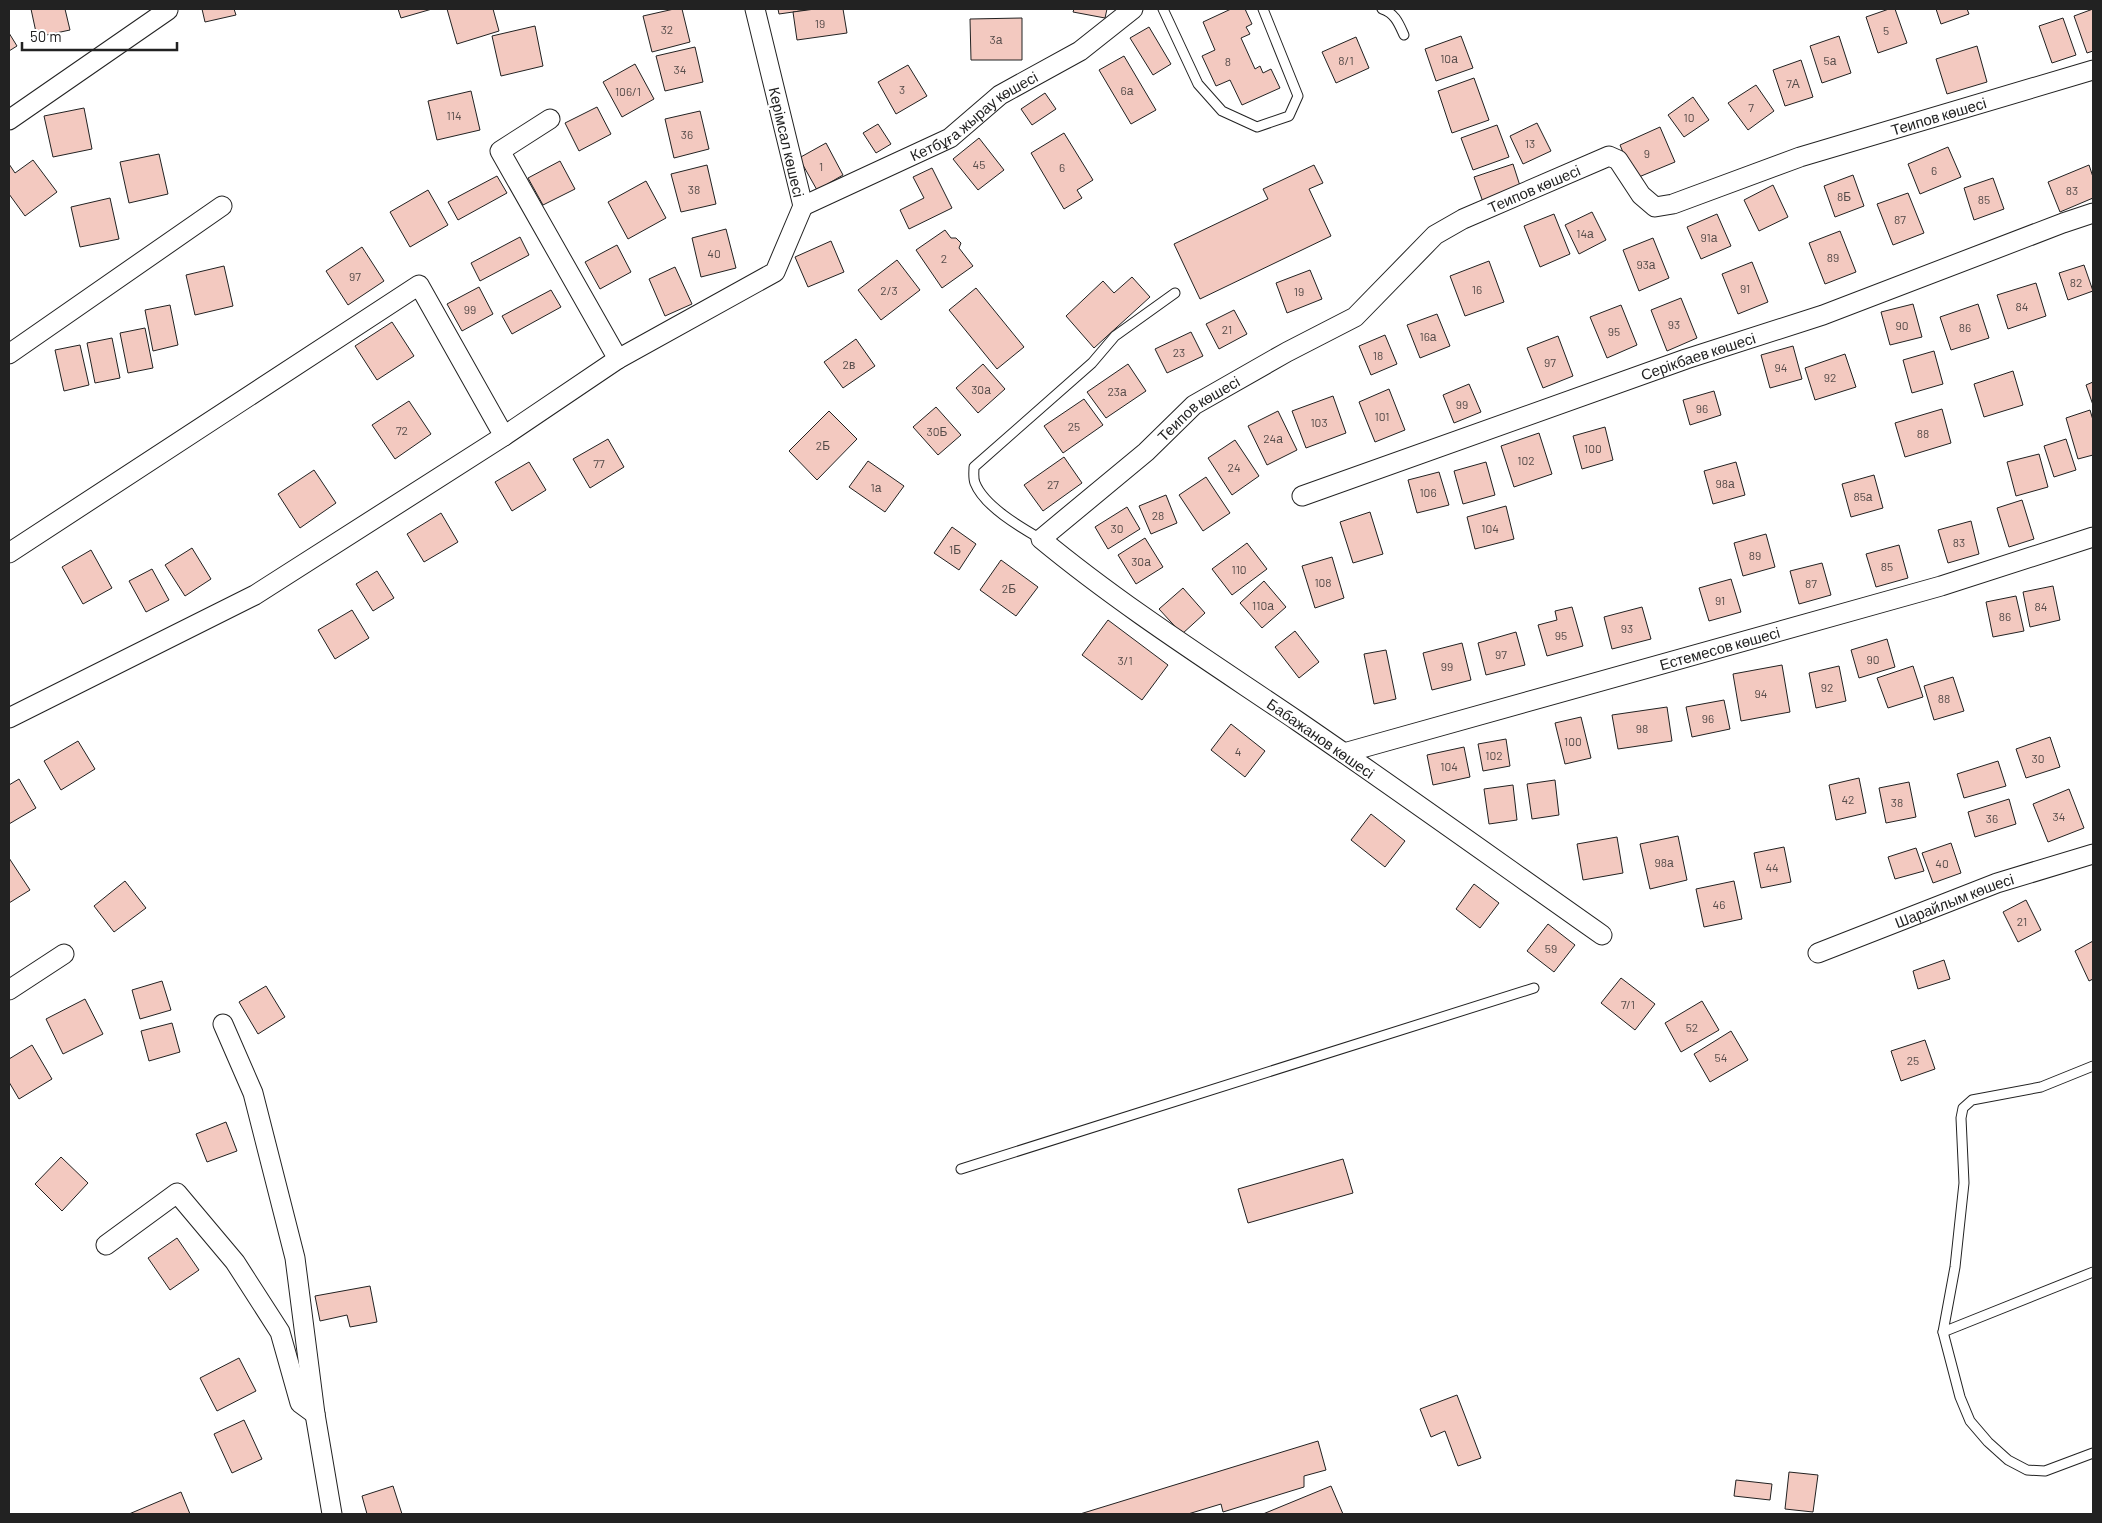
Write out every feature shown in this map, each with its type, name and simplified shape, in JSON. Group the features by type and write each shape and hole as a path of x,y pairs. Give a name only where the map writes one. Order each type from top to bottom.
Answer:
{"street":[{"name":"Керімсал көшесі","path":"618,359 775,272 803,206 755,9"},
{"name":"Кетбұға жырау көшесі","path":"803,206 950,138 1000,95 1080,51 1133,9"},
{"path":"9,120 168,10"},
{"name":"Теипов көшесі","path":"1041,539 1146,452 1194,405 1287,352 1355,317 1435,235 1463,219 1609,156 1618,160 1641,195 1655,206 1673,204 1800,156 2093,70"},
{"path":"9,718 255,594 504,436 618,359 500,151 550,119"},
{"path":"9,354 222,206"},
{"name":"Серікбаев көшесі","path":"1302,496 1686,359 1823,314 2093,213"},
{"path":"9,553 419,285 504,436"},
{"name":"Естемесов көшесі","path":"1344,753 1941,586 2093,537"},
{"name":"Бабажанов көшесі","path":"1041,539 1066,560 1174,637 1344,753 1602,935"},
{"name":"Шарайлым көшесі","path":"1818,953 1997,882 2093,854"},
{"path":"9,990 64,954"},
{"path":"222,1024 253,1092 295,1258 315,1414 332,1514"},
{"path":"106,1245 177,1193 235,1262 280,1332 300,1403 315,1414"}],"lane":[{"path":"1163,9 1198,84 1222,111 1257,127 1289,116 1298,96 1263,9"},
{"path":"1382,9 1388,11 1396,18 1404,35"},
{"path":"1041,539 1016,525 982,495 974,481 974,467 1092,363 1115,336 1174,293"},
{"path":"961,1169 1534,988"},
{"path":"2093,1066 2041,1087 1972,1100 1963,1108 1961,1118 1964,1183 1955,1267 1943,1332 1960,1397 1970,1421 2008,1460 2027,1470 2045,1471 2093,1454"},
{"path":"1943,1332 2093,1272"}],"building":[{"path":"31,9 65,9 70,30 37,37"},
{"path":"202,9 234,9 236,15 205,22"},
{"path":"398,9 432,9 401,18"},
{"path":"447,9 493,9 499,31 457,44"},
{"path":"682,9 690,42 652,52 643,16"},
{"path":"778,9 814,9 779,14"},
{"path":"815,9 843,9 847,33 797,40 793,12"},
{"path":"1074,9 1107,9 1105,18 1073,12"},
{"path":"1231,9 1245,9 1252,24 1246,27 1250,34 1241,38 1255,69 1260,66 1263,73 1271,69 1280,88 1242,105 1230,80 1216,86 1202,56 1215,50 1203,22"},
{"path":"1889,9 1895,9 1907,43 1878,53 1866,17"},
{"path":"1936,9 1967,9 1969,14 1941,24"},
{"path":"2093,9 2093,51 2087,53 2074,16"},
{"path":"1022,18 1022,60 971,60 970,19"},
{"path":"2063,18 2076,55 2052,63 2039,26"},
{"path":"535,26 543,66 501,76 492,36"},
{"path":"1149,27 1171,64 1153,75 1130,38"},
{"path":"9,33 17,46 9,51"},
{"path":"1461,36 1473,68 1436,81 1425,49"},
{"path":"1839,36 1851,73 1822,83 1810,46"},
{"path":"1356,37 1369,68 1336,83 1322,52"},
{"path":"1977,46 1987,82 1947,94 1936,59"},
{"path":"695,47 703,82 665,91 656,56"},
{"path":"1124,56 1156,110 1131,124 1099,70"},
{"path":"1801,60 1813,97 1785,106 1773,70"},
{"path":"635,64 654,99 622,117 603,82"},
{"path":"908,65 927,96 896,114 878,82"},
{"path":"1474,78 1489,120 1452,133 1438,91"},
{"path":"1756,85 1774,111 1748,130 1728,103"},
{"path":"471,91 480,130 437,140 428,101"},
{"path":"1045,93 1056,109 1032,125 1021,109"},
{"path":"1693,97 1709,120 1684,137 1668,115"},
{"path":"597,107 611,134 579,151 565,123"},
{"path":"84,108 92,149 53,157 44,116"},
{"path":"700,111 709,149 674,158 665,119"},
{"path":"1537,123 1551,151 1523,164 1510,136"},
{"path":"878,124 891,144 876,153 863,133"},
{"path":"1497,125 1509,157 1473,170 1461,138"},
{"path":"1660,127 1675,162 1634,179 1620,145"},
{"path":"1064,133 1093,180 1077,190 1082,198 1064,209 1031,153"},
{"path":"979,138 1004,170 978,190 953,159"},
{"path":"826,143 843,175 817,190 799,158"},
{"path":"1948,147 1961,177 1920,194 1908,164"},
{"path":"159,154 168,194 129,203 120,162"},
{"path":"33,160 57,192 25,216 9,194 9,164 15,173"},
{"path":"560,161 575,189 543,205 528,178"},
{"path":"1513,164 1521,189 1483,202 1474,177"},
{"path":"707,165 716,204 681,212 671,174"},
{"path":"1314,165 1323,183 1309,189 1331,236 1200,299 1174,244 1268,199 1263,189"},
{"path":"2089,165 2093,177 2093,198 2060,212 2048,182"},
{"path":"932,168 952,208 909,229 900,210 924,198 913,177"},
{"path":"1853,175 1864,206 1835,217 1824,186"},
{"path":"497,176 507,193 458,220 448,202"},
{"path":"1993,178 2004,209 1974,220 1964,188"},
{"path":"646,181 666,218 628,239 608,202"},
{"path":"1773,185 1788,217 1759,231 1744,200"},
{"path":"428,190 448,225 410,247 390,212"},
{"path":"1908,193 1924,233 1893,245 1877,204"},
{"path":"110,198 119,239 80,247 71,207"},
{"path":"1592,212 1606,240 1579,254 1565,225"},
{"path":"1554,214 1570,254 1540,267 1524,226"},
{"path":"1717,214 1731,246 1701,259 1687,227"},
{"path":"726,229 736,268 701,277 692,238"},
{"path":"945,230 951,238 956,238 961,243 959,248 973,266 942,288 916,250"},
{"path":"1840,231 1856,272 1825,284 1809,243"},
{"path":"520,237 529,255 480,281 471,263"},
{"path":"1653,238 1669,278 1639,291 1623,250"},
{"path":"831,241 844,272 808,287 795,257"},
{"path":"617,245 631,272 600,289 585,262"},
{"path":"362,247 384,281 348,305 326,271"},
{"path":"897,260 920,290 881,320 858,290"},
{"path":"1489,261 1504,302 1465,316 1450,276"},
{"path":"1752,262 1768,302 1738,314 1722,274"},
{"path":"2084,265 2093,291 2068,300 2059,273"},
{"path":"224,266 233,306 195,315 186,275"},
{"path":"675,267 692,304 665,316 649,279"},
{"path":"1310,270 1322,299 1287,313 1276,283"},
{"path":"1132,277 1150,297 1094,348 1066,316 1103,281 1114,293"},
{"path":"2036,283 2046,316 2008,329 1997,295"},
{"path":"479,287 493,314 462,331 447,304"},
{"path":"976,288 1024,347 997,369 949,310"},
{"path":"551,290 561,307 512,334 502,316"},
{"path":"1681,298 1697,338 1667,351 1651,310"},
{"path":"1913,304 1922,337 1890,345 1881,312"},
{"path":"1978,304 1989,338 1951,350 1940,317"},
{"path":"170,305 178,345 153,351 145,310"},
{"path":"1621,305 1637,345 1607,358 1590,317"},
{"path":"1234,310 1247,334 1219,349 1206,324"},
{"path":"1437,314 1450,346 1420,358 1407,325"},
{"path":"392,322 414,356 377,380 355,346"},
{"path":"145,328 153,368 128,373 120,333"},
{"path":"1191,332 1203,356 1167,373 1155,349"},
{"path":"1385,335 1397,364 1371,375 1359,346"},
{"path":"1558,336 1573,376 1543,388 1527,348"},
{"path":"112,338 120,378 95,383 87,343"},
{"path":"856,339 875,366 843,388 824,362"},
{"path":"80,345 89,385 64,391 55,350"},
{"path":"1793,346 1802,379 1770,388 1761,355"},
{"path":"1934,351 1943,384 1912,393 1903,360"},
{"path":"1845,354 1856,387 1815,400 1805,368"},
{"path":"983,364 1005,389 978,413 956,388"},
{"path":"1128,364 1146,391 1106,418 1087,392"},
{"path":"2013,371 2023,405 1984,417 1974,384"},
{"path":"2093,382 2093,405 2086,385"},
{"path":"1469,384 1481,412 1454,423 1443,395"},
{"path":"1389,389 1405,430 1375,442 1359,402"},
{"path":"1714,391 1721,415 1690,425 1683,400"},
{"path":"1333,396 1346,433 1306,448 1292,411"},
{"path":"1084,399 1103,425 1063,453 1044,426"},
{"path":"409,401 431,434 395,459 372,425"},
{"path":"936,407 961,435 938,455 913,427"},
{"path":"1942,409 1951,443 1905,457 1895,423"},
{"path":"2090,410 2093,420 2093,455 2078,459 2066,418"},
{"path":"829,411 857,439 817,480 789,451"},
{"path":"1278,411 1297,450 1267,465 1248,426"},
{"path":"1605,427 1613,460 1582,469 1573,436"},
{"path":"1539,433 1552,474 1514,487 1501,446"},
{"path":"608,439 624,467 590,488 573,459"},
{"path":"2066,439 2076,470 2054,477 2044,446"},
{"path":"1235,440 1259,476 1232,495 1208,458"},
{"path":"2039,454 2048,487 2016,496 2007,462"},
{"path":"1064,457 1082,483 1043,511 1024,485"},
{"path":"868,461 904,486 885,512 849,487"},
{"path":"529,462 546,490 512,511 495,482"},
{"path":"1486,462 1495,495 1463,504 1454,471"},
{"path":"1736,462 1745,495 1713,504 1704,471"},
{"path":"314,470 336,503 300,528 278,494"},
{"path":"1439,472 1449,505 1417,513 1408,480"},
{"path":"1874,475 1883,508 1851,517 1842,484"},
{"path":"1206,477 1230,513 1203,531 1179,495"},
{"path":"1166,495 1177,523 1151,534 1139,506"},
{"path":"2022,500 2034,539 2009,547 1997,508"},
{"path":"1506,506 1514,539 1475,549 1467,517"},
{"path":"1127,507 1140,529 1108,549 1095,527"},
{"path":"1370,512 1383,554 1353,563 1340,522"},
{"path":"441,513 458,542 424,562 407,534"},
{"path":"1971,521 1979,554 1948,563 1938,530"},
{"path":"952,527 976,544 959,570 934,553"},
{"path":"1766,534 1775,567 1743,576 1734,543"},
{"path":"1145,538 1163,567 1136,584 1118,555"},
{"path":"1247,543 1267,569 1232,595 1212,569"},
{"path":"1899,545 1908,578 1876,587 1866,554"},
{"path":"192,548 211,579 185,596 165,565"},
{"path":"91,550 112,588 83,604 62,567"},
{"path":"1332,557 1344,598 1315,608 1302,566"},
{"path":"1001,560 1038,587 1016,616 980,590"},
{"path":"1822,563 1831,595 1799,604 1790,571"},
{"path":"152,569 169,600 146,612 129,581"},
{"path":"377,571 394,598 373,611 356,584"},
{"path":"1731,579 1741,612 1709,621 1699,588"},
{"path":"1264,581 1286,607 1262,628 1240,603"},
{"path":"2053,586 2060,620 2030,627 2023,592"},
{"path":"1183,588 1205,613 1182,634 1159,609"},
{"path":"2016,596 2024,631 1993,637 1986,602"},
{"path":"1572,607 1583,646 1547,656 1538,625 1557,620 1555,611"},
{"path":"1642,607 1651,639 1612,649 1604,617"},
{"path":"352,610 369,638 335,659 318,630"},
{"path":"1108,620 1168,665 1142,700 1082,655"},
{"path":"1295,631 1319,662 1299,678 1275,647"},
{"path":"1516,632 1525,665 1486,675 1478,643"},
{"path":"1887,639 1895,667 1859,678 1851,650"},
{"path":"1462,643 1471,680 1432,690 1423,653"},
{"path":"1386,650 1396,699 1374,704 1364,654"},
{"path":"1782,665 1790,712 1741,721 1733,674"},
{"path":"1839,666 1846,701 1816,708 1809,673"},
{"path":"1913,666 1923,697 1888,708 1877,678"},
{"path":"1953,677 1964,711 1934,720 1924,686"},
{"path":"1724,700 1730,729 1692,737 1686,707"},
{"path":"1667,707 1672,741 1618,749 1612,715"},
{"path":"1581,717 1591,758 1565,764 1555,723"},
{"path":"1231,724 1265,751 1245,777 1211,750"},
{"path":"2050,737 2060,767 2026,778 2016,749"},
{"path":"1506,739 1510,766 1483,771 1478,744"},
{"path":"78,741 95,769 61,790 44,761"},
{"path":"1464,747 1470,777 1433,785 1427,755"},
{"path":"1998,761 2006,786 1964,798 1957,774"},
{"path":"1859,778 1866,813 1836,820 1829,785"},
{"path":"19,779 36,808 9,824 9,785"},
{"path":"1555,780 1559,815 1532,819 1527,784"},
{"path":"1909,782 1916,817 1886,823 1879,788"},
{"path":"1513,785 1517,820 1489,824 1484,789"},
{"path":"2069,789 2084,828 2048,842 2033,804"},
{"path":"2009,799 2016,824 1975,837 1968,812"},
{"path":"1371,814 1405,841 1385,867 1351,840"},
{"path":"1678,836 1687,880 1650,889 1640,844"},
{"path":"1617,837 1623,873 1583,880 1577,844"},
{"path":"1951,843 1961,873 1933,883 1922,853"},
{"path":"1784,847 1791,882 1761,888 1754,853"},
{"path":"1916,848 1924,871 1895,879 1888,857"},
{"path":"9,858 30,890 9,903"},
{"path":"125,881 146,908 114,932 94,906"},
{"path":"1734,881 1742,919 1704,927 1696,889"},
{"path":"1474,884 1499,903 1480,928 1456,909"},
{"path":"2026,900 2041,930 2018,942 2003,912"},
{"path":"1548,924 1575,945 1554,972 1527,951"},
{"path":"2093,941 2093,979 2089,981 2075,951"},
{"path":"1944,960 1950,979 1918,989 1913,971"},
{"path":"1621,978 1655,1004 1635,1030 1601,1003"},
{"path":"162,981 171,1010 140,1019 132,990"},
{"path":"266,986 285,1017 258,1034 239,1002"},
{"path":"85,999 103,1034 63,1054 46,1019"},
{"path":"1702,1001 1719,1030 1681,1052 1665,1023"},
{"path":"172,1023 180,1052 149,1061 141,1031"},
{"path":"1731,1031 1748,1060 1710,1082 1694,1054"},
{"path":"1925,1040 1935,1069 1901,1081 1891,1051"},
{"path":"32,1045 52,1079 19,1099 9,1082 9,1059"},
{"path":"226,1122 237,1151 207,1162 196,1134"},
{"path":"61,1157 88,1183 62,1211 35,1184"},
{"path":"1343,1159 1353,1193 1248,1223 1238,1189"},
{"path":"177,1238 199,1270 170,1290 148,1258"},
{"path":"370,1286 377,1322 350,1327 347,1315 320,1321 315,1296"},
{"path":"239,1358 256,1391 217,1411 200,1378"},
{"path":"1457,1395 1481,1458 1458,1466 1445,1431 1431,1437 1420,1409"},
{"path":"244,1420 262,1459 232,1473 214,1434"},
{"path":"1318,1441 1326,1470 1304,1476 1304,1487 1223,1512 1221,1504 1188,1514 1080,1514"},
{"path":"1789,1472 1818,1475 1813,1512 1785,1509"},
{"path":"1736,1480 1772,1484 1770,1500 1734,1496"},
{"path":"393,1486 402,1514 367,1514 362,1496"},
{"path":"1331,1486 1343,1514 1263,1514"},
{"path":"181,1492 190,1514 129,1514"}]}
